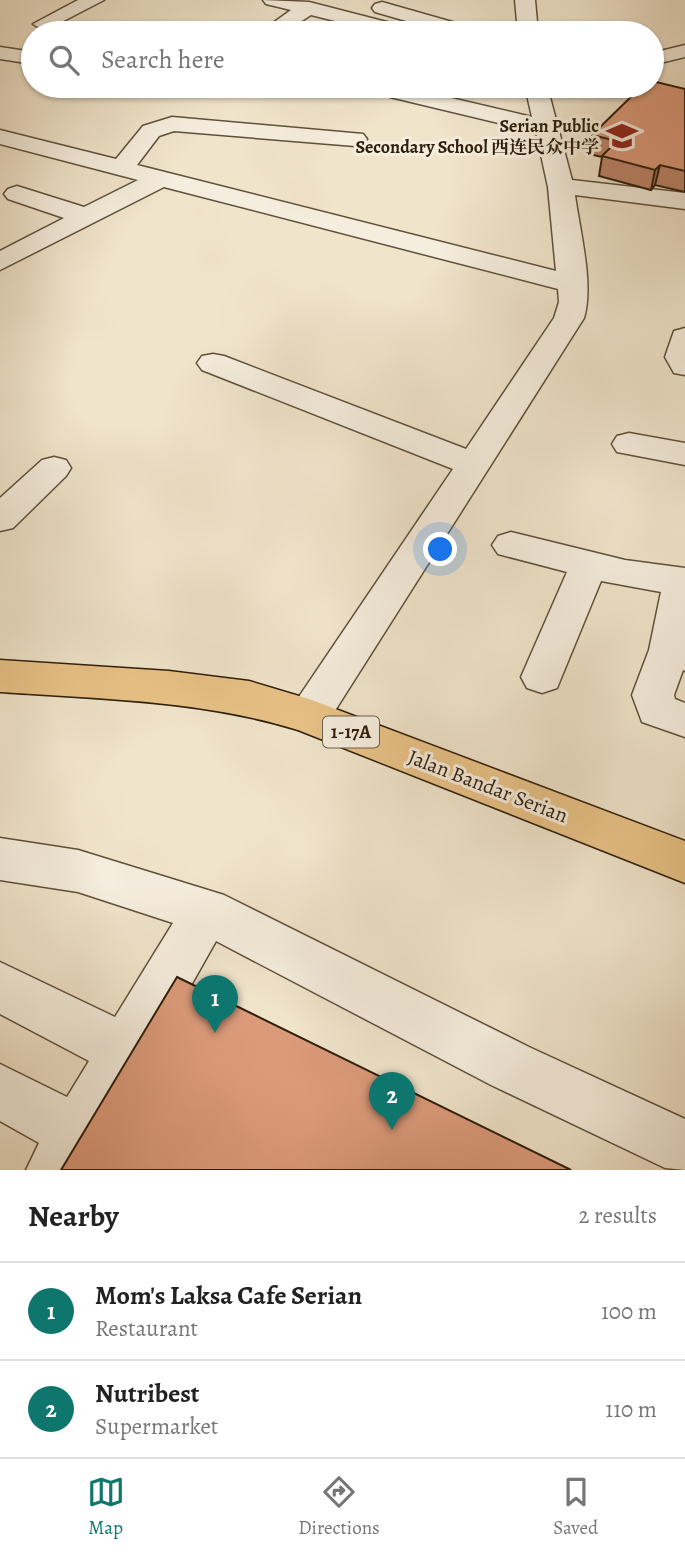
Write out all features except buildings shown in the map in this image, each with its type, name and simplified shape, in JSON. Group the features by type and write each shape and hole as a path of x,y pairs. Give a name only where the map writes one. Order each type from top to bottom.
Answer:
{"main road":[{"name":"Jalan Bandar Serian","path":"0,676 169,687 249,698 309,716 685,862"}],"street":[{"path":"49,21 94,0"},
{"path":"273,0 360,21"},
{"path":"355,0 428,21"},
{"path":"526,0 527,21"},
{"path":"288,21 309,8"},
{"path":"664,56 685,51"},
{"path":"0,53 21,56"},
{"path":"419,98 547,128"},
{"path":"309,716 569,318 575,302 561,187 539,98"},
{"path":"121,169 151,131 172,124 355,139"},
{"path":"0,137 573,285"},
{"path":"0,262 159,179"},
{"path":"561,187 605,189 685,201"},
{"path":"17,194 87,217"},
{"path":"685,337 681,357 685,366"},
{"path":"213,363 473,464"},
{"path":"628,444 685,454"},
{"path":"0,519 54,468"},
{"path":"511,545 589,565 684,582 677,652 653,695 657,710 685,720"},
{"path":"542,677 589,565"},
{"path":"0,859 78,871 206,911 510,1066 685,1148"},
{"path":"0,1091 65,1152 206,911"},
{"path":"0,986 126,1051"}],"place":[{"name":"Serian Public Secondary School 西连民众中学","path":"622,136"},
{"name":"Mom's Laksa Cafe Serian","path":"215,1033"},
{"name":"Nutribest","path":"392,1130"}]}
